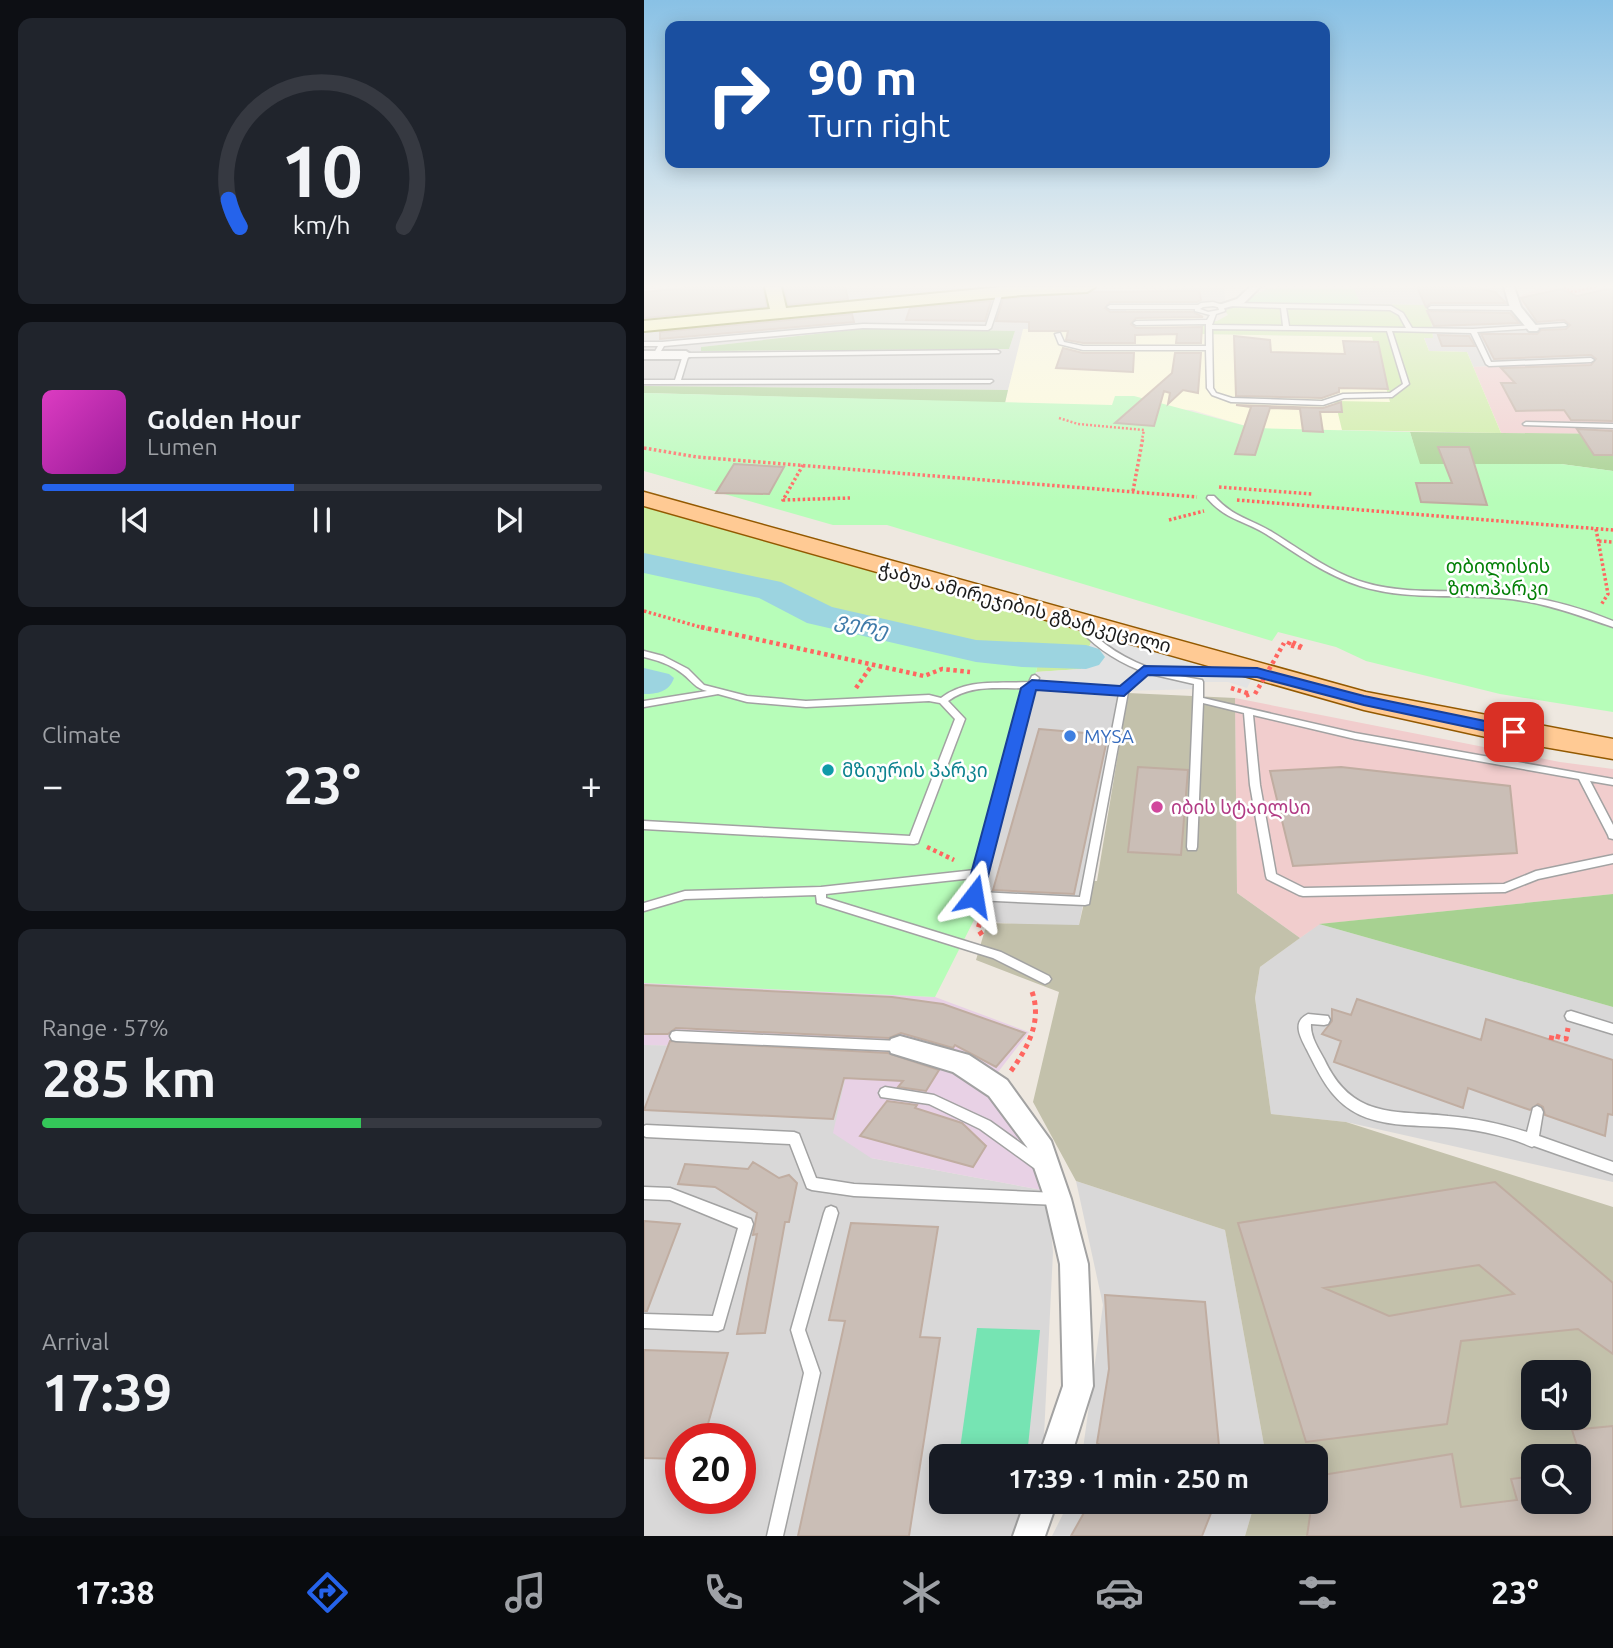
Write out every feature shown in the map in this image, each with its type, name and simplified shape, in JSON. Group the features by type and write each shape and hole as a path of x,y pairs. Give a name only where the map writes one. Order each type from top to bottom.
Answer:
{"main road":[{"name":"ჭაბუა ამირეჯიბის გზატკეცილი","path":"644,482 1398,688 1613,729"},
{"name":"ჭაბუა ამირეჯიბის გზატკეცილი","path":"644,499 1077,622 1256,683 1613,749"}],"street":[{"path":"900,1046 960,1063 998,1088 1038,1141 1058,1199 1074,1264 1078,1386 1059,1444"},
{"path":"1029,1536 1037,1514"}],"lane":[{"path":"677,382 685,359"},
{"path":"1210,359 1210,388 1214,394 1231,400 1323,403 1343,396 1381,396 1401,391 1406,384 1398,359"},
{"path":"1486,359 1489,365 1591,360"},
{"path":"644,382 989,381"},
{"path":"1527,424 1613,426"},
{"path":"1213,498 1225,514 1265,530 1330,571 1375,587 1420,594 1514,597 1589,614 1613,624"},
{"path":"1077,622 1095,640 1144,670 1199,682 1192,847"},
{"path":"644,654 660,657 685,671 701,687 747,699 806,704 912,697 943,701 960,719 914,840 644,825"},
{"path":"1144,670 1256,683"},
{"path":"1034,681 1026,691 974,896 1085,901 1124,691 1144,670"},
{"path":"943,701 952,693 968,686 1034,681 1124,691"},
{"path":"644,704 718,693"},
{"path":"1200,700 1355,736 1613,782"},
{"path":"1248,711 1255,785 1271,876 1285,885 1314,892 1505,888 1536,874 1613,859"},
{"path":"1583,777 1613,835"},
{"path":"644,907 685,895 821,891 980,873"},
{"path":"821,891 821,900 997,955 1045,979"},
{"path":"1571,1016 1613,1029"},
{"path":"1324,1020 1308,1019 1304,1025 1305,1033 1328,1082 1352,1106 1387,1119 1480,1126 1613,1168"},
{"path":"676,1036 900,1046"},
{"path":"885,1093 930,1098 985,1125 1048,1171"},
{"path":"1532,1141 1537,1112"},
{"path":"646,1131 794,1138 812,1184 854,1190 1058,1199"},
{"path":"644,1193 670,1194 746,1224 718,1324 644,1321"},
{"path":"775,1536 813,1373 798,1329 831,1213"}],"path":[{"path":"1059,418 1078,424 1144,430 1133,491"},
{"path":"644,448 697,457 1613,530"},
{"path":"803,465 783,500 850,498"},
{"path":"1213,498 1216,487 1312,494"},
{"path":"1169,520 1219,507"},
{"path":"1589,614 1601,606 1608,594 1596,528"},
{"path":"1599,541 1613,542"},
{"path":"644,611 733,636 923,676 942,669 982,673"},
{"path":"1231,692 1234,687 1256,683 1286,643 1302,648"},
{"path":"863,678 872,665"},
{"path":"914,840 980,873"},
{"path":"995,909 984,909 978,929 997,955"},
{"path":"998,1088 1025,1053 1036,1018 1035,996 1018,967"},
{"path":"1551,1040 1552,1035 1566,1039"}],"shaded area":[{"path":"644,359 1016,359 1008,390 644,386"},
{"path":"1016,359 1470,359 1501,433 1342,430 1331,433 1253,428 1192,410 1005,403"},
{"path":"1470,359 1613,360 1473,367"},
{"path":"1613,360 1613,434 1501,433 1473,367"},
{"path":"1094,634 1253,676 1247,688 1228,682 1199,682 1198,689 1124,691 1032,685 1036,672 1081,669"},
{"path":"1032,685 1124,691 1079,925 1024,925 974,920"},
{"path":"1128,693 1235,698 1237,893 1300,938 1260,967 1255,998 1271,1114 1346,1122 1613,1207 1613,1536 1245,1536 1251,1514 1328,1514 1328,1444 1264,1444 1225,1230 1076,1181 1033,1102 1059,992 976,960 987,923 1079,925 1089,881 1097,881"},
{"path":"1235,698 1560,762 1613,769 1613,894 1320,924 1300,938 1237,893"},
{"path":"1319,924 1613,1007 1613,1182 1346,1122 1271,1114 1255,998 1260,967"},
{"path":"644,983 935,997 1029,1032 985,1089 1020,1126 1047,1191 871,1158 833,1133 852,1048 644,1045"},
{"path":"644,1045 853,1048 871,1158 1047,1191 1053,1252 1044,1444 929,1444 929,1514 1030,1514 1023,1536 644,1536"},
{"path":"1076,1181 1225,1230 1264,1444 1084,1444 1103,1305"},
{"path":"1063,1514 1251,1514 1245,1536 1052,1536"}],"green space":[{"path":"1378,359 1470,359 1501,433 1342,430 1335,401 1390,402"},
{"path":"644,386 1008,390 1005,403 644,393"},
{"name":"თბილისის ზოოპარკი","path":"644,393 1112,405 1115,396 1134,396 1253,428 1410,432 1420,464 1561,464 1613,471 1613,712 1500,694 1366,661 1336,647 1278,632 1272,641 887,525 833,525 644,471"},
{"path":"1410,432 1613,434 1613,471 1561,464 1419,464"},
{"path":"644,507 1094,634 1081,669 1036,672 1040,656 976,651 820,615 769,589 689,575 644,563"},
{"name":"მზიურის პარკი","path":"644,563 689,575 769,589 820,615 976,651 1040,656 974,920 935,997 644,983"},
{"path":"1613,894 1613,1007 1319,924"},
{"path":"977,1328 1040,1330 1028,1444 961,1444"}],"water":[{"path":"644,668 669,674 674,678 662,691 644,694"}],"building":[{"path":"1059,359 1134,359 1133,372 1056,368"},
{"path":"1174,359 1201,359 1198,393 1183,390 1168,404 1170,393 1164,391 1154,426 1115,423 1172,373"},
{"path":"1235,359 1382,359 1388,389 1339,388 1339,392 1322,398 1236,396"},
{"path":"1596,359 1613,359 1613,421 1571,420 1564,410 1516,411 1501,383 1515,383 1501,368 1591,365"},
{"path":"1341,402 1342,412 1320,412 1323,432 1303,431 1300,409 1270,408 1255,455 1235,454 1251,407 1236,405 1323,408"},
{"path":"1577,429 1613,431 1613,455 1594,455"},
{"path":"1438,447 1469,447 1487,505 1421,502 1416,483 1452,483"},
{"path":"734,464 784,467 769,494 716,493"},
{"path":"1039,729 1108,735 1074,894 993,890"},
{"path":"1138,767 1188,770 1181,855 1128,852"},
{"path":"1341,767 1510,786 1517,853 1293,866 1270,771"},
{"path":"644,985 892,997 943,1004 1025,1033 996,1067 955,1045 953,1048 901,1033 889,1038 676,1028 668,1034 644,1034"},
{"path":"1357,999 1481,1040 1486,1019 1613,1060 1613,1115 1608,1114 1605,1136 1545,1115 1543,1107 1538,1104 1530,1110 1468,1088 1463,1108 1334,1062 1341,1041 1322,1034 1332,1021 1332,1009 1351,1015"},
{"path":"670,1041 888,1053 939,1070 926,1091 898,1087 903,1081 844,1078 833,1119 644,1110"},
{"path":"887,1101 917,1105 915,1108 962,1123 986,1146 973,1167 860,1136"},
{"path":"753,1162 779,1178 789,1175 797,1183 789,1222 785,1222 765,1333 737,1334 757,1234 753,1235 757,1213 715,1187 678,1184 685,1164 748,1169"},
{"path":"1495,1182 1613,1283 1613,1354 1578,1329 1461,1341 1447,1424 1306,1442 1238,1223","holes":["1479,1265 1514,1294 1389,1316 1324,1288"]},
{"path":"644,1221 680,1224 647,1311 644,1311"},
{"path":"851,1223 938,1227 920,1337 940,1338 909,1536 798,1536 845,1321 829,1320"},
{"path":"1105,1295 1205,1302 1219,1444 1097,1443 1109,1369"},
{"path":"644,1350 728,1353 708,1423 665,1423 665,1459 644,1458"},
{"path":"1613,1426 1613,1536 1307,1536 1310,1514 1328,1514 1328,1474 1452,1454 1461,1507 1517,1500 1511,1479 1521,1478 1521,1514 1591,1514 1591,1444 1576,1444 1572,1430"},
{"path":"1083,1514 1211,1514 1202,1536 1071,1536"}],"waterway":[{"name":"ვერე","path":"644,563 689,575 769,589 820,615 976,651 1022,656 1086,657"}],"place":[{"name":"MYSA","path":"1070,736"},
{"name":"მზიურის პარკი","path":"828,770"},
{"name":"იბის სტაილსი","path":"1157,807"}],"route":[{"path":"974,896 1026,691 1032,685 1124,691 1144,670 1257,672 1364,701 1514,732"}]}
